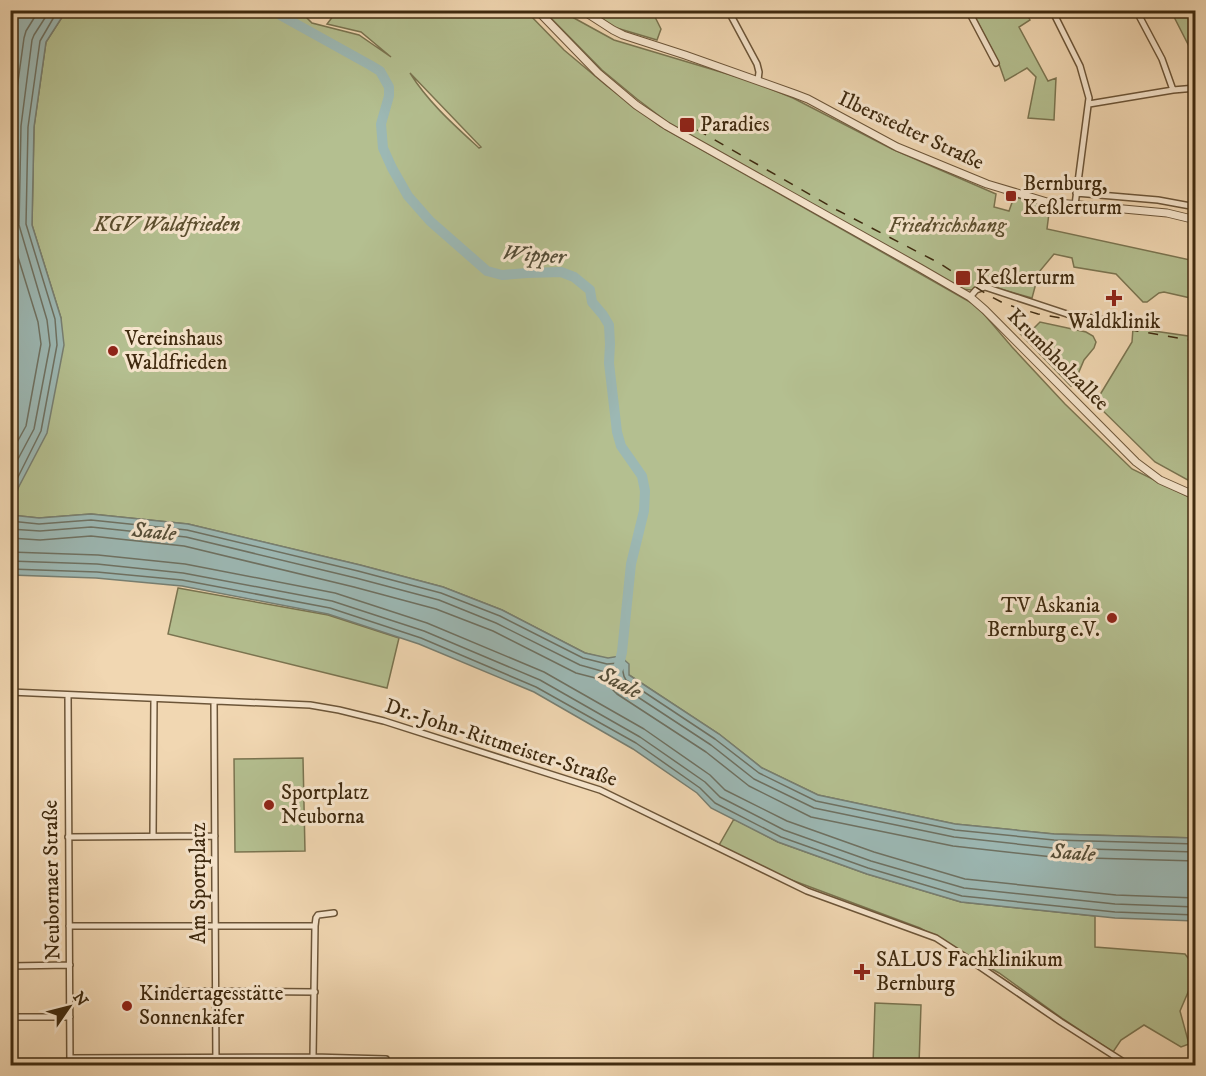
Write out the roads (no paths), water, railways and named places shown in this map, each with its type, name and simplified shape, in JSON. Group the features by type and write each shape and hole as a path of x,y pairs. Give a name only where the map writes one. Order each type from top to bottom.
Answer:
{"street":[{"name":"Krumbholzallee","path":"537,10 590,66 636,105 667,126 970,297 1136,462 1160,480 1196,496"},
{"name":"Ilberstedter Straße","path":"582,10 623,35 808,99 897,147 974,180 1047,202 1167,213 1196,220"},
{"path":"728,10 757,64 758,80"},
{"path":"968,10 996,63"},
{"path":"1052,10 1080,66 1087,87 1089,104 1075,205"},
{"path":"1136,10 1162,59 1173,90"},
{"path":"1089,104 1196,88"},
{"path":"1076,193 1158,200 1196,207"},
{"path":"970,297 982,287 989,288 1066,314 1124,323"},
{"name":"Dr.-John-Rittmeister-Straße","path":"10,692 310,705 384,721 600,790 801,888 936,938 1053,1017 1130,1065"},
{"name":"Neubornaer Straße","path":"68,695 70,1065"},
{"path":"153,836 154,699"},
{"name":"Am Sportplatz","path":"214,701 216,1065"},
{"path":"69,837 215,836"},
{"path":"313,1057 316,918 318,915 334,914"},
{"path":"69,926 315,926"},
{"path":"10,966 70,965"},
{"path":"166,991 315,992"},
{"path":"10,1017 70,1017"},
{"path":"1189,1065 1193,1054 1196,1054"},
{"path":"291,1057 291,1065"},
{"path":"70,1058 313,1057 370,1062 386,1059"}],"water":[{"path":"11,10 66,11 46,42 34,127 32,225 61,318 64,345 47,433 16,492 10,492"},
{"name":"Saale","path":"91,514 188,524 443,587 502,610 585,653 608,658 620,656 629,664 629,675 719,734 762,768 818,795 955,824 1054,834 1195,838 1195,921 1115,918 961,902 867,874 778,842 711,808 697,793 633,749 534,692 419,644 328,614 182,586 96,578 11,575 11,515 39,518"}],"waterway":[{"name":"Wipper","path":"271,10 380,71 389,87 389,96 381,124 383,148 408,196 430,221 487,271 502,275 561,272 574,277 590,290 592,302 609,325 609,363 617,432 621,446 642,476 645,491 644,511 631,564 622,652 618,669"}],"railway":[{"path":"680,120 837,210 939,263 1005,304 1038,314 1196,341"}],"place":[{"name":"Paradies","path":"687,125"},
{"name":"Bernburg, Keßlerturm","path":"1011,196"},
{"name":"Keßlerturm","path":"963,278"},
{"name":"Waldklinik","path":"1114,298"},
{"name":"Vereinshaus Waldfrieden","path":"113,351"},
{"name":"TV Askania Bernburg e.V.","path":"1112,618"},
{"name":"Sportplatz Neuborna","path":"269,805"},
{"name":"SALUS Fachklinikum Bernburg","path":"862,972"},
{"name":"Kindertagesstätte Sonnenkäfer","path":"127,1006"}],"park label":[{"name":"KGV Waldfrieden","path":"167,225"},
{"name":"Friedrichshang","path":"947,226"}]}
